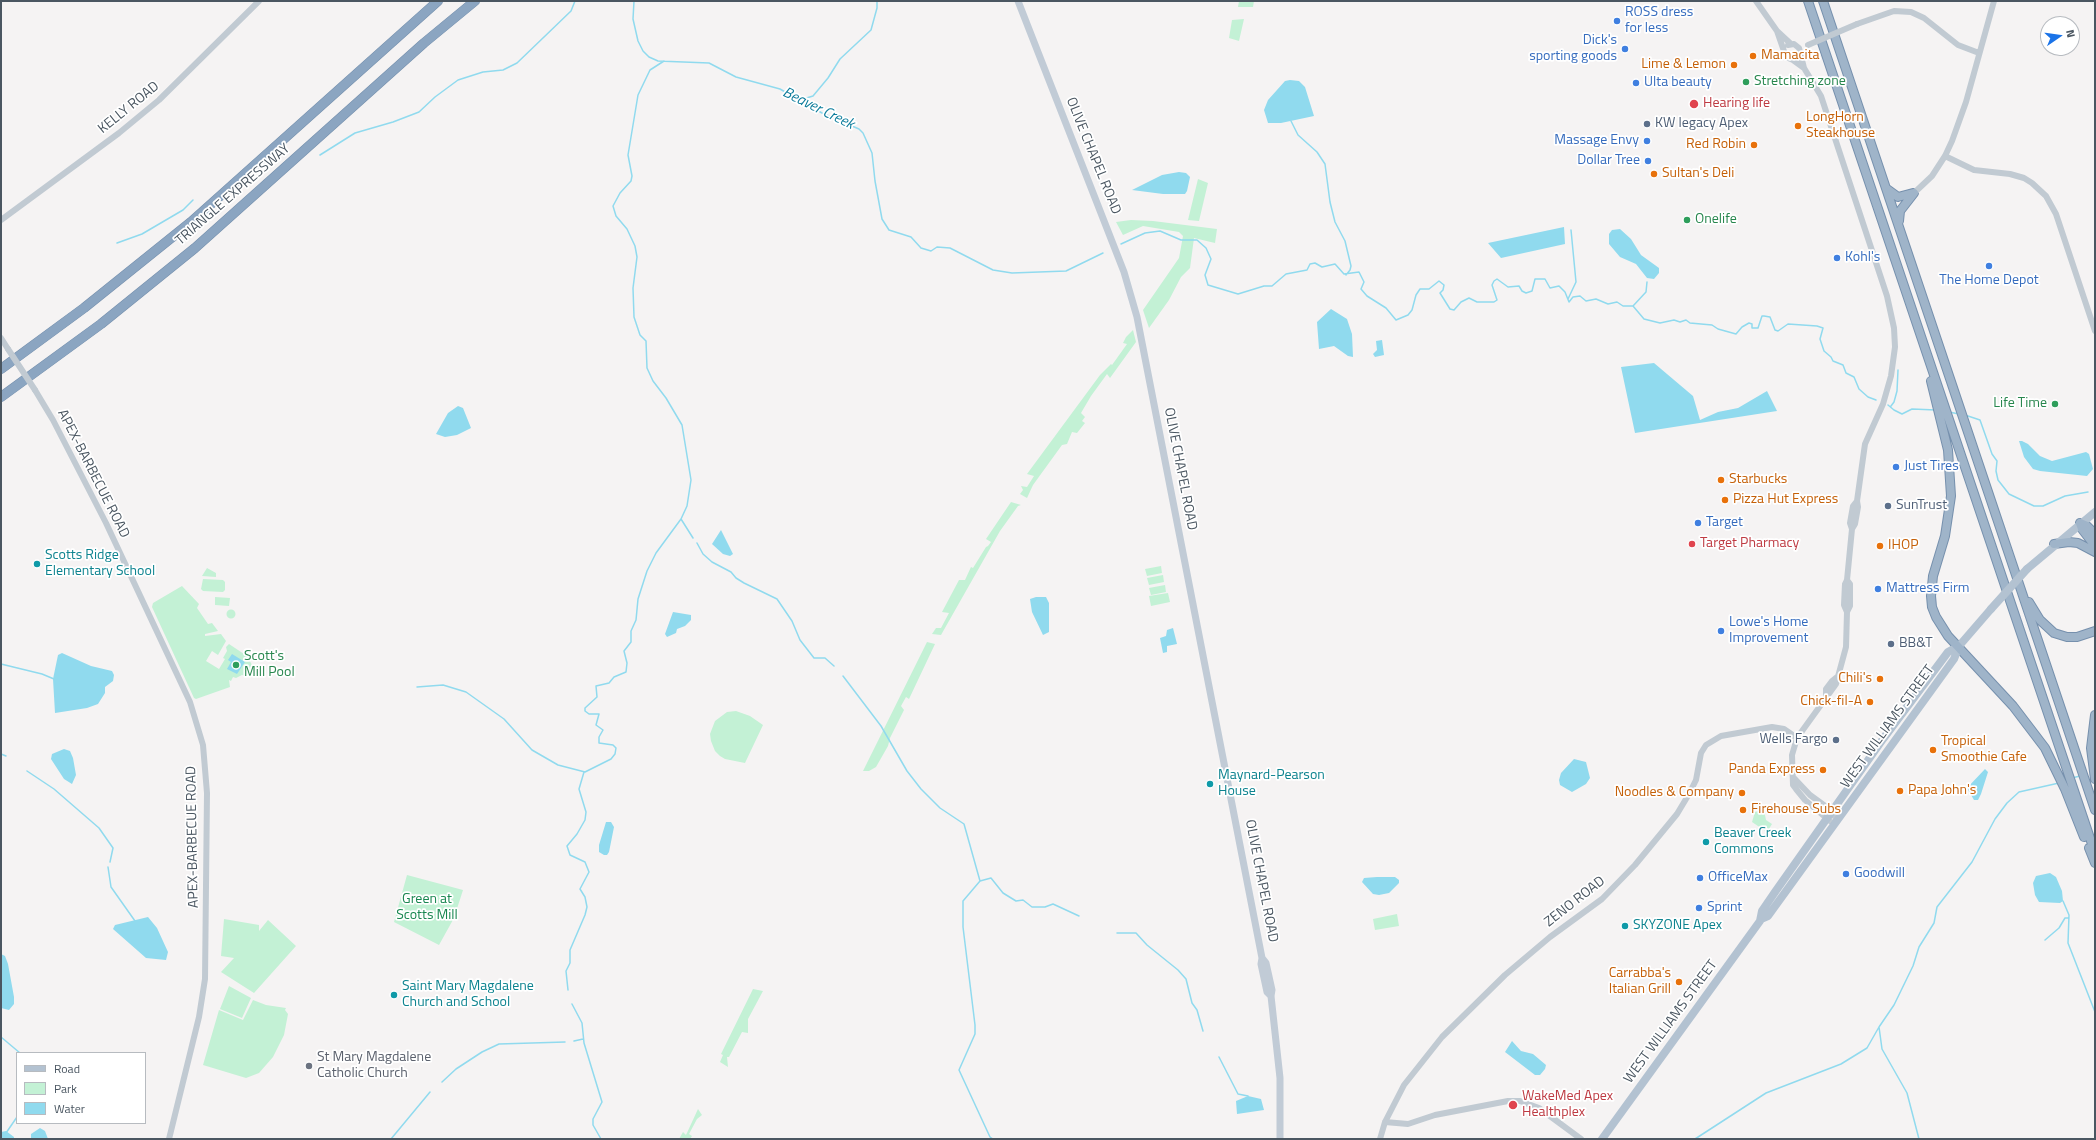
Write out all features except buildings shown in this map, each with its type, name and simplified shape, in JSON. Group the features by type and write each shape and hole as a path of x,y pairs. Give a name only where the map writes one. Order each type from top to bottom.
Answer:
{"highway":[{"name":"TRIANGLE EXPRESSWAY","path":"1,369 84,308 191,222 438,1"},
{"name":"TRIANGLE EXPRESSWAY","path":"1,397 96,328 196,248 413,53 474,1"},
{"path":"1808,1 2095,853"},
{"path":"1823,1 2095,810"},
{"path":"1885,187 1898,197 1914,193"},
{"path":"1900,232 1900,211 1914,193"},
{"path":"1919,331 1948,450 1951,485 1949,516 1933,576 1931,596 1932,607 1938,621 2013,706 2045,748 2065,789 2095,863"},
{"path":"2080,523 2087,526 2095,534"},
{"path":"2080,523 2082,529 2095,546"},
{"path":"2054,544 2073,542 2084,545 2095,552"},
{"path":"2014,571 2034,612 2047,628 2067,637 2086,635 2095,631"},
{"path":"2095,715 2091,748 2095,779"}],"main road":[{"name":"OLIVE CHAPEL ROAD","path":"1018,1 1118,255 1133,299 1262,958 1266,962 1272,990 1271,996 1279,1065 1280,1139"},
{"path":"1959,646 2034,563 2054,544 2095,512"},
{"name":"WEST WILLIAMS STREET","path":"1602,1139 1761,919 1762,911 1829,814 1948,652 1959,646"},
{"name":"WEST WILLIAMS STREET","path":"1761,919 1768,916 1954,659 1959,646"}],"street":[{"name":"KELLY ROAD","path":"1,220 119,133 159,100 184,77 259,1"},
{"path":"1756,1 1777,31 1785,56 1804,68 1815,84 1823,102 1887,296 1894,328 1895,348 1891,376 1883,404 1865,444 1856,501 1858,507 1855,524 1852,530 1847,580 1850,584 1850,600 1847,612 1846,646 1836,684 1831,693 1826,695 1797,738 1792,755 1793,777 1829,814 1835,823"},
{"path":"1914,193 1932,176 1945,156 1966,102 1994,1"},
{"path":"1793,60 1808,45 1857,24 1894,11 1911,12 1924,18 1958,45 1979,53"},
{"path":"1777,31 1793,44 1800,53 1804,68"},
{"path":"1784,49 1793,44 1808,45"},
{"path":"1945,156 1974,170 2010,174 2024,178 2046,196 2056,214 2095,331"},
{"name":"APEX-BARBECUE ROAD","path":"1,338 56,425 106,523 190,702 203,745 208,801 205,979 199,1017 169,1139"},
{"name":"ZENO ROAD","path":"1380,1139 1385,1122 1404,1085 1436,1043 1491,988 1532,952 1602,899 1635,864 1676,814 1689,794 1696,780 1701,753 1709,742 1721,736 1772,727 1784,729 1797,738"},
{"path":"1385,1122 1408,1124 1434,1115 1508,1101 1520,1101 1539,1108 1581,1139"}],"green space":[{"path":"1239,1 1254,1 1253,7 1238,7"},
{"path":"1244,19 1239,41 1229,38 1232,20"},
{"path":"1198,179 1208,183 1199,221 1188,220"},
{"path":"1131,220 1153,221 1217,229 1215,243 1194,238 1190,268 1181,277 1169,300 1149,328 1143,310 1179,258 1183,236 1179,232 1143,226 1123,235 1116,222"},
{"path":"1133,330 1136,342 1110,378 1107,374 1091,396 1081,413 1085,417 1082,421 1085,423 1077,433 1072,432 1067,444 1062,445 1033,485 1027,498 1020,494 1023,490 1021,486 1027,487 1034,476 1027,474 1100,375 1111,364 1112,365 1127,344 1123,343 1126,337"},
{"path":"1011,502 1021,505 1018,506 1000,531 941,635 932,634 936,628 941,628 949,613 942,612 959,580 965,580 971,567 973,568 986,547 991,542 986,539"},
{"path":"1161,566 1162,573 1147,576 1145,569"},
{"path":"207,568 216,573 216,577 202,576"},
{"path":"1163,575 1164,582 1149,585 1147,578"},
{"path":"203,579 223,580 225,582 225,590 223,592 203,591 201,589"},
{"path":"1165,585 1166,592 1151,595 1149,588"},
{"path":"182,586 199,604 197,608 208,624 212,623 218,631 205,634 205,636 221,634 226,641 218,655 212,651 206,661 219,669 225,659 223,658 227,651 226,647 229,644 247,656 252,665 245,676 242,675 236,678 233,677 231,681 229,680 230,687 196,699 194,698 152,607 153,603"},
{"path":"1168,593 1170,602 1151,606 1149,596"},
{"path":"215,597 230,598 229,606 215,605"},
{"path":"231,609 236,614 231,619 226,614"},
{"path":"927,642 935,644 909,699 906,697 901,706 904,710 890,738 888,746 876,767 869,771 863,771"},
{"path":"736,711 750,716 763,725 745,763 725,759 720,756 715,751 711,741 710,734 715,721 727,712"},
{"path":"1764,810 1766,820 1772,824 1767,832 1752,822 1755,812"},
{"name":"Green at Scotts Mill","path":"407,875 463,890 454,918 439,945 394,922"},
{"path":"1397,914 1399,926 1375,930 1373,919"},
{"path":"224,919 259,925 259,931 268,920 296,946 254,993 221,972 234,958 221,956"},
{"path":"229,986 251,998 242,1018 220,1009"},
{"path":"753,989 763,991 748,1019 748,1033 742,1032 729,1057 727,1057 728,1067 720,1062 723,1055 721,1054"},
{"path":"253,1000 266,1005 286,1008 285,1010 288,1014 284,1035 273,1057 259,1073 246,1078 203,1065 219,1010 243,1020"},
{"path":"698,1109 702,1115 697,1119 689,1134 692,1136 690,1139 679,1139 683,1132 686,1135"}],"water":[{"path":"1285,81 1299,81 1305,87 1314,116 1281,123 1268,123 1264,110 1268,100"},
{"path":"1179,172 1186,173 1190,177 1185,194 1163,194 1132,190 1162,175"},
{"path":"1564,227 1565,244 1501,258 1488,243"},
{"path":"1620,229 1631,239 1641,255 1659,268 1659,273 1654,279 1647,278 1636,264 1620,257 1609,244 1609,234 1612,230"},
{"path":"1331,309 1347,319 1352,334 1353,357 1348,356 1334,346 1319,349 1317,322"},
{"path":"1382,340 1384,355 1375,357 1373,354 1377,350 1376,341"},
{"path":"1654,363 1693,396 1700,420 1718,412 1738,408 1767,391 1777,411 1635,433 1621,367"},
{"path":"458,406 463,408 471,428 457,435 445,437 436,434 448,413"},
{"path":"2019,441 2028,444 2040,456 2052,461 2086,452 2089,454 2093,469 2087,476 2033,469 2024,457"},
{"path":"721,530 733,554 730,556 723,554 712,544"},
{"path":"1036,597 1046,597 1049,603 1049,632 1043,635 1032,612 1030,599"},
{"path":"673,612 691,615 691,620 685,626 677,629 676,633 667,637 665,634"},
{"path":"1173,628 1177,644 1167,646 1167,652 1163,653 1160,638 1166,636 1167,630"},
{"path":"62,653 91,666 112,671 114,675 113,681 105,687 105,693 98,704 87,708 55,713 53,679 58,655"},
{"name":"Scott's Mill Pool","path":"232,654 245,662 237,674 227,669 231,662 228,660"},
{"path":"64,749 70,751 73,758 76,775 72,784 64,779 51,759 52,754"},
{"path":"1574,759 1586,762 1590,778 1586,784 1572,792 1560,785 1559,780 1561,773"},
{"path":"1985,769 1988,772 1981,794 1978,800 1974,800 1967,788"},
{"path":"606,822 611,822 614,827 609,852 607,855 604,855 599,852 599,845"},
{"path":"2050,873 2056,877 2062,891 2063,901 2060,903 2039,902 2035,895 2033,883 2036,876"},
{"path":"1395,877 1399,880 1399,883 1389,893 1379,895 1373,894 1362,882 1364,878"},
{"path":"148,917 157,928 168,952 166,960 146,958 113,929 115,925"},
{"path":"1,954 5,956 8,964 14,997 14,1004 9,1010 1,1008"},
{"path":"1512,1041 1521,1051 1533,1054 1546,1065 1545,1069 1540,1075 1535,1075 1505,1052"},
{"path":"1248,1096 1261,1099 1264,1110 1237,1114 1236,1101"},
{"path":"40,1128 45,1131 48,1139 31,1139 31,1134"},
{"path":"6,1131 14,1137 14,1139 1,1139 1,1132"}],"waterway":[{"path":"320,155 355,133 393,122 419,112 435,97 458,80 483,72 503,70 517,63 571,11 575,1"},
{"name":"Beaver Creek","path":"634,1 633,19 638,41 643,51 649,57 658,61 709,63 736,77 780,89 822,113 859,129 863,133 872,153 875,181 882,219 889,230 911,237 921,248 931,251 937,247 950,248 993,270 1012,273 1066,271 1103,253"},
{"path":"800,100 813,96 828,78 840,59 871,30 877,8 877,1"},
{"path":"417,687 443,685 466,692 504,719 532,750 558,765 585,772 611,759 615,754 616,748 613,745 599,743 599,737 603,730 596,725 599,714 589,714 585,711 585,708 597,697 596,686 609,683 614,677 626,672 627,663 624,651 631,642 631,631 636,620 638,599 647,571 656,553 681,519 687,506 691,480 682,425 666,398 653,381 647,368 646,341 640,335 634,317 633,288 637,257 635,246 627,229 616,216 613,206 620,193 631,181 632,176 628,155 638,95 650,70 664,61"},
{"path":"1291,121 1298,135 1317,152 1325,164 1330,202 1335,222 1345,241 1351,266 1346,275"},
{"path":"117,243 142,234 183,210 193,200"},
{"path":"1568,299 1576,282 1571,230"},
{"name":"Beaver Creek","path":"1121,244 1145,233 1160,231 1181,240 1197,240 1206,248 1211,259 1205,275 1208,285 1238,294 1264,286 1272,286 1286,274 1307,270 1310,264 1315,263 1322,267 1335,264 1344,274 1359,272 1364,282 1361,289 1367,296 1386,308 1396,320 1408,315 1412,310 1416,295 1420,289 1429,289 1439,281 1444,285 1443,290 1440,293 1450,309 1454,310 1461,302 1469,298 1477,302 1494,302 1497,300 1492,285 1497,279 1508,287 1519,286 1522,291 1526,293 1532,291 1535,279 1545,279 1550,288 1559,286 1565,292 1569,302 1573,297 1580,296 1586,301 1596,299 1608,304 1617,302 1623,306 1633,306 1644,319 1660,323 1674,320 1680,322 1686,320 1690,323 1712,325 1718,329 1736,334 1742,327 1749,323 1752,324 1752,328 1758,328 1762,316 1770,317 1775,330 1778,331 1788,324 1817,326 1823,328 1820,339 1824,351 1833,361 1843,365 1846,373 1854,377 1859,389 1868,397 1876,400"},
{"path":"1633,306 1646,292 1647,282"},
{"path":"1891,406 1894,402 1897,391 1898,370"},
{"name":"Beaver Creek","path":"1888,405 1902,414 1912,409 1936,410"},
{"name":"Beaver Creek","path":"1949,412 1959,414"},
{"name":"Beaver Creek","path":"1965,415 1980,420 1992,454 1997,461 1996,471 1998,480 2009,494 2034,506 2043,506 2065,496 2088,492"},
{"path":"681,519 693,538"},
{"path":"697,543 703,554 712,562 731,572 736,578 744,583 777,599 792,621 800,640 814,658 825,658 834,666"},
{"path":"1,664 42,674 54,679"},
{"path":"843,676 881,726 907,771 921,789 940,808 964,824 980,881"},
{"path":"1,754 6,756"},
{"path":"27,771 54,789 99,828 113,848 110,862"},
{"path":"568,990 566,971 570,963 570,950 587,907 585,897 580,889 589,872 585,862 570,855 567,846 577,834 585,820 586,812 579,789 584,772"},
{"path":"2072,778 2080,776"},
{"path":"1695,1139 1766,1093 1841,1064 1867,1048 1894,1005 1913,966 1919,947 1934,923 1937,907 1972,862 1995,819 2007,803 2019,792 2059,783"},
{"path":"108,867 111,887 135,921"},
{"path":"993,1139 990,1137 959,1070 975,1034 963,927 963,901 980,881 991,878 1003,893 1016,901 1023,900 1032,907 1045,907 1053,904 1079,916"},
{"path":"2063,901 2069,915 2068,943 2095,1012"},
{"path":"2045,940 2059,928 2065,918 2068,918"},
{"path":"1117,933 1136,933 1147,945 1178,970 1186,979 1192,1003 1197,1010 1203,1031"},
{"path":"572,1004 582,1023 584,1043 602,1102 593,1119 593,1125 601,1139"},
{"path":"1879,1027 1882,1049 1907,1093 1919,1139"},
{"path":"1,1037 19,1052"},
{"path":"574,1041 583,1039"},
{"path":"442,1082 456,1069 482,1052 499,1044 565,1042"},
{"path":"1219,1057 1238,1094 1248,1096"},
{"path":"391,1139 430,1092"},
{"path":"6,1133 16,1118"}],"place":[{"name":"ROSS dress for less","path":"1617,21"},
{"name":"Dick's sporting goods","path":"1625,49"},
{"name":"Mamacita","path":"1753,56"},
{"name":"Lime & Lemon","path":"1734,65"},
{"name":"Stretching zone","path":"1746,82"},
{"name":"Ulta beauty","path":"1636,83"},
{"name":"Hearing life","path":"1694,104"},
{"name":"KW legacy Apex","path":"1647,124"},
{"name":"LongHorn Steakhouse","path":"1798,126"},
{"name":"Massage Envy","path":"1647,141"},
{"name":"Red Robin","path":"1754,145"},
{"name":"Dollar Tree","path":"1648,161"},
{"name":"Sultan's Deli","path":"1654,174"},
{"name":"Onelife","path":"1687,220"},
{"name":"Kohl's","path":"1837,258"},
{"name":"The Home Depot","path":"1989,266"},
{"name":"Life Time","path":"2055,404"},
{"name":"Just Tires","path":"1896,467"},
{"name":"Starbucks","path":"1721,480"},
{"name":"Pizza Hut Express","path":"1725,500"},
{"name":"SunTrust","path":"1888,506"},
{"name":"Target","path":"1698,523"},
{"name":"Target Pharmacy","path":"1692,544"},
{"name":"IHOP","path":"1880,546"},
{"name":"Scotts Ridge Elementary School","path":"37,564"},
{"name":"Mattress Firm","path":"1878,589"},
{"name":"Lowe's Home Improvement","path":"1721,631"},
{"name":"BB&T","path":"1891,644"},
{"name":"Scott's Mill Pool","path":"236,665"},
{"name":"Chili's","path":"1880,679"},
{"name":"Chick-fil-A","path":"1870,702"},
{"name":"Wells Fargo","path":"1836,740"},
{"name":"Tropical Smoothie Cafe","path":"1933,750"},
{"name":"Panda Express","path":"1823,770"},
{"name":"Maynard-Pearson House","path":"1210,784"},
{"name":"Papa John's","path":"1900,791"},
{"name":"Noodles & Company","path":"1742,793"},
{"name":"Firehouse Subs","path":"1743,810"},
{"name":"Beaver Creek Commons","path":"1706,842"},
{"name":"Goodwill","path":"1846,874"},
{"name":"OfficeMax","path":"1700,878"},
{"name":"Sprint","path":"1699,908"},
{"name":"SKYZONE Apex","path":"1625,926"},
{"name":"Carrabba's Italian Grill","path":"1679,982"},
{"name":"Saint Mary Magdalene Church and School","path":"394,995"},
{"name":"St Mary Magdalene Catholic Church","path":"309,1066"},
{"name":"WakeMed Apex Healthplex","path":"1513,1105"}]}
